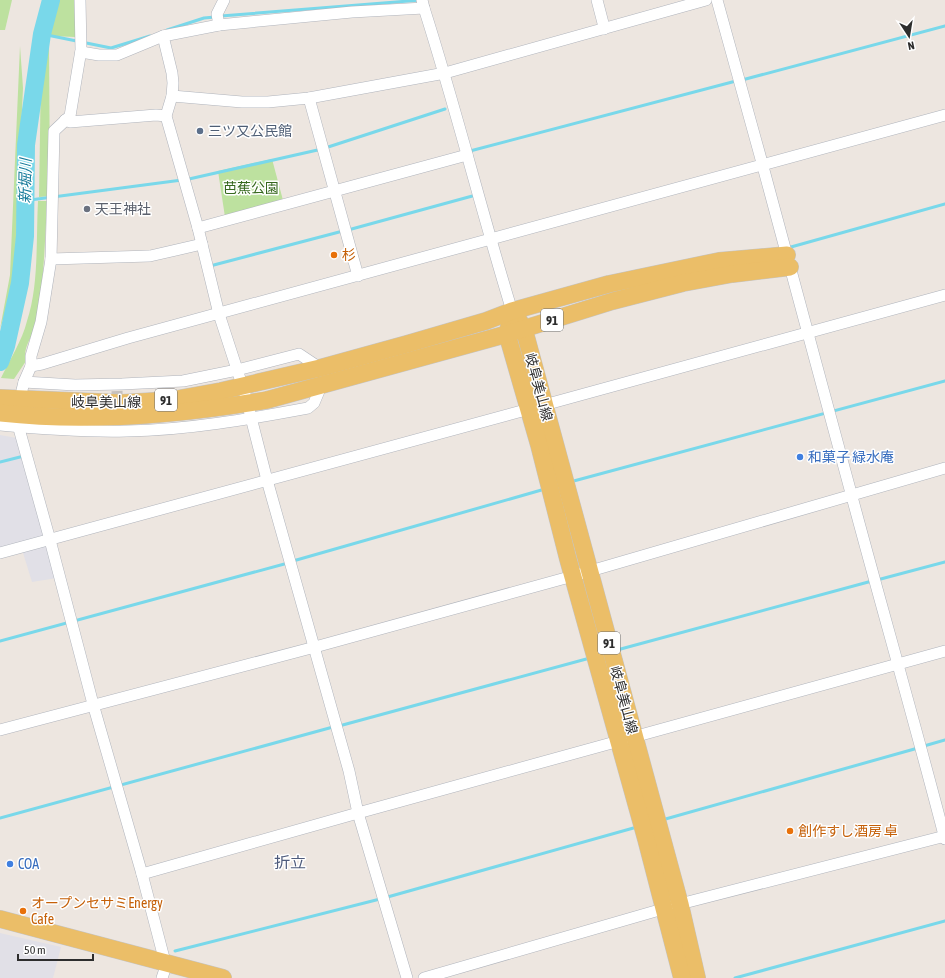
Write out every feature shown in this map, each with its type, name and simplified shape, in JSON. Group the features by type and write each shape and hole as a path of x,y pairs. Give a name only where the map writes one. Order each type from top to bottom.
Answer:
{"main road":[{"name":"岐阜美山線","path":"11,408 47,417 73,418 249,411 267,400 321,376 421,340 486,321 512,311 609,284 719,261 789,261"},
{"name":"岐阜美山線","path":"11,408 171,400 240,378 321,376 507,334 613,301 683,283 789,261"},
{"name":"岐阜美山線","path":"512,311 524,329 537,407 572,576 680,904 697,978"},
{"name":"岐阜美山線","path":"512,311 507,334 537,407 590,571 664,908 682,978"},
{"path":"0,920 164,970 223,978"}],"street":[{"path":"80,0 81,52 70,116 54,131 51,258 46,297 41,322 31,356 31,366 11,408 50,540 93,704 142,874 164,970"},
{"path":"219,25 218,14 224,0"},
{"path":"597,0 604,23 604,29"},
{"path":"172,96 261,102 309,98 445,73 706,0"},
{"path":"424,978 664,908 945,837 899,664 851,494 809,333 717,0"},
{"path":"81,52 99,55 117,55 162,36 219,25 423,4 445,73 512,311"},
{"path":"162,36 172,73 173,83 172,96 166,116 198,228 219,314 240,378 267,480 315,647 349,771 358,813 407,978"},
{"path":"309,98 358,276"},
{"path":"65,120 70,122 156,114 166,116"},
{"path":"31,366 113,342 945,115"},
{"path":"198,228 467,155"},
{"path":"51,258 150,256 202,244"},
{"path":"0,552 50,540 945,295"},
{"path":"11,408 75,384 117,388 183,381 240,378"},
{"path":"11,408 62,430 167,428 249,411"},
{"path":"0,730 93,704 315,647 572,576 945,468"},
{"path":"142,874 945,651"}],"shaded area":[{"path":"0,435 17,438 57,578 32,582 20,543 0,549"},
{"path":"0,933 61,947 53,978 0,978"}],"green space":[{"path":"0,0 12,0 5,30 0,30"},
{"path":"57,0 76,0 75,37 51,36 49,28"},
{"path":"49,43 50,196 39,197 41,70 45,47"},
{"path":"20,46 23,88 14,283 0,329 10,275"},
{"name":"芭蕉公園","path":"272,159 284,204 225,217 218,171"},
{"path":"38,201 47,201 45,247 39,309 35,329 25,351 26,361 14,379 1,378 22,336 31,307 34,292 36,262"}],"waterway":[{"name":"新堀川","path":"0,362 6,346 20,283 25,236 26,145 42,34 51,0"},
{"path":"221,16 421,0"},
{"path":"167,30 204,18 215,17"},
{"path":"742,80 945,26"},
{"path":"42,34 111,48 150,36"},
{"path":"470,152 736,81"},
{"path":"189,179 322,149 445,109"},
{"path":"30,200 182,180"},
{"path":"348,230 476,195"},
{"path":"791,247 945,204"},
{"path":"210,266 343,231"},
{"path":"570,482 945,381"},
{"path":"0,462 24,456"},
{"path":"293,561 545,489"},
{"path":"877,580 945,562"},
{"path":"0,641 288,563"},
{"path":"617,650 872,581"},
{"path":"339,726 590,658"},
{"path":"0,818 333,727"},
{"path":"924,746 945,740"},
{"path":"662,820 918,748"},
{"path":"175,951 384,898 637,827"},
{"path":"735,978 945,921"}],"tunnel":[{"path":"117,391 118,426"}],"place":[{"name":"三ツ又公民館","path":"200,131"},
{"name":"天王神社","path":"87,209"},
{"name":"杉","path":"334,255"},
{"name":"和菓子 緑水庵","path":"800,457"},
{"name":"創作すし酒房 卓","path":"790,831"},
{"name":"COA","path":"10,864"},
{"name":"オープンセサミEnergy Cafe","path":"23,911"}],"district":[{"name":"折立","path":"290,862"}]}
